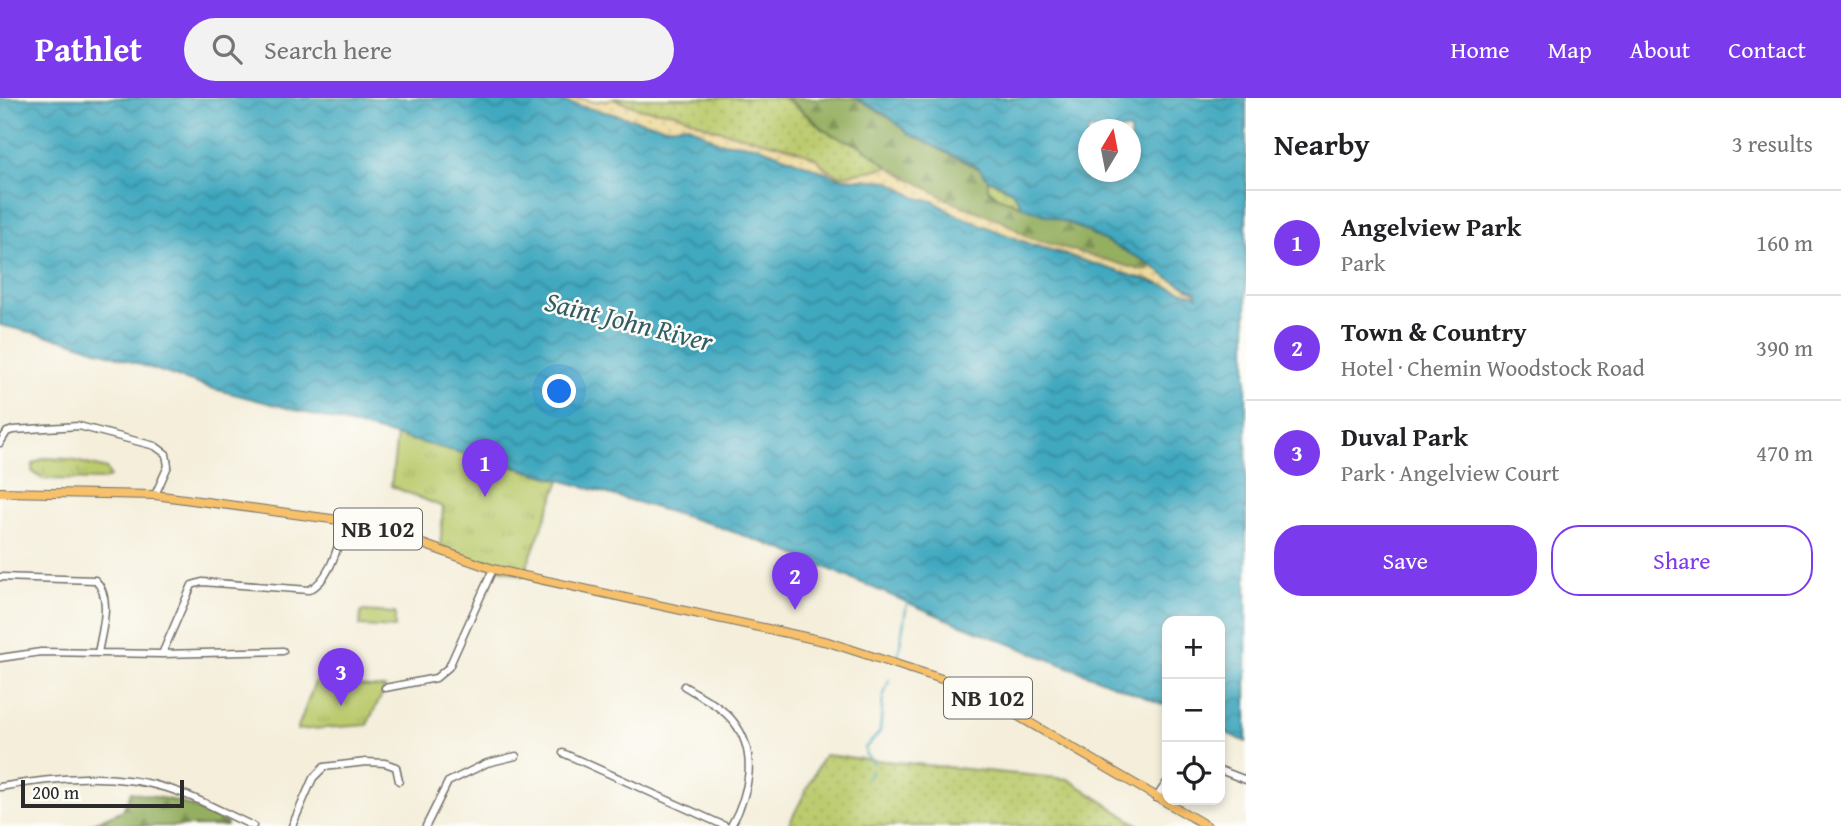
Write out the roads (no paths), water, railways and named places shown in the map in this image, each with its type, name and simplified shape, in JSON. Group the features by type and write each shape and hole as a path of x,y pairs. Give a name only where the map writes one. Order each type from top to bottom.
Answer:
{"main road":[{"name":"NB 102","path":"0,492 155,495 346,521 386,531 494,569 816,639 912,668 987,698 1207,826"}],"street":[{"path":"0,443 3,436 13,430 70,425 155,446 166,454 168,466 155,495"},
{"path":"162,654 192,585 202,582 309,590 319,585 327,573 346,521"},
{"path":"385,688 436,678 449,667 494,569"},
{"path":"0,577 95,580 102,586 106,598 98,653"},
{"path":"0,657 41,652 162,654 284,651"},
{"path":"684,686 719,708 734,722 744,740 750,762 748,784 731,826"},
{"path":"563,753 725,826"},
{"path":"426,826 448,782 487,763 516,755"},
{"path":"292,826 313,778 324,767 385,763 396,767 399,781"},
{"path":"1225,772 1246,779"},
{"path":"0,787 52,779 92,777 167,788 253,826"},
{"path":"1156,798 1162,789"},
{"path":"232,817 236,826"}],"water":[{"name":"Saint John River","path":"0,98 548,98 665,127 688,125 719,142 754,145 840,178 888,181 917,198 933,201 954,214 1029,244 1198,296 1196,291 1170,279 1145,261 1074,225 1023,207 1011,190 988,179 978,167 909,134 887,115 855,98 1246,98 1246,742 1225,732 1225,616 1162,616 1162,704 944,618 787,551 711,524 516,467 210,388 73,342 0,325"}],"waterway":[{"path":"898,657 907,603"},
{"path":"874,764 866,755 865,748 880,732 883,698 889,680"},
{"path":"867,779 872,770"}],"place":[{"name":"Angelview Park","path":"485,497"},
{"name":"Town & Country","path":"795,610"},
{"name":"Duval Park","path":"341,706"}]}
